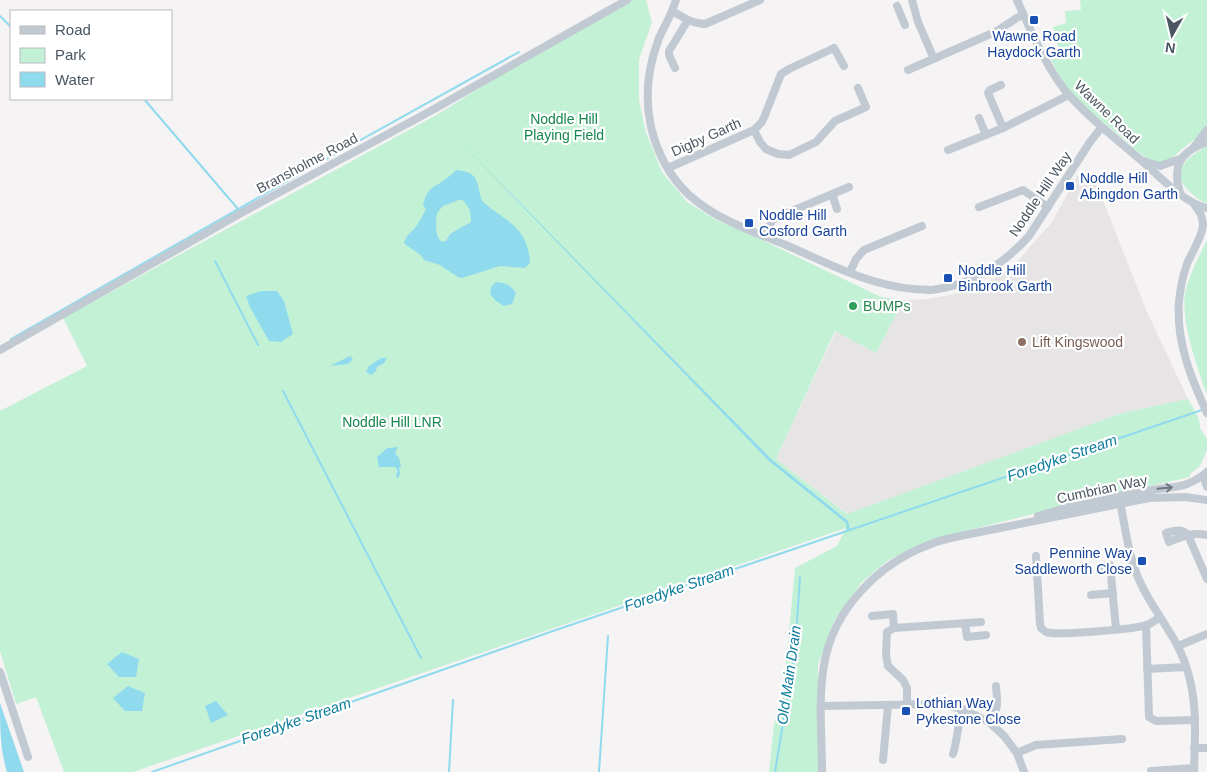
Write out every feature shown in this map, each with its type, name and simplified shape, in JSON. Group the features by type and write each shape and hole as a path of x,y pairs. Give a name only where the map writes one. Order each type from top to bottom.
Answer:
{"street":[{"name":"Bransholme Road","path":"0,350 243,212 427,113 627,0"},
{"name":"Noddle Hill Way","path":"676,0 651,63 647,96 651,126 657,147 668,168 691,196 719,217 863,278 897,287 931,290 968,281 983,275 1001,263 1029,236 1101,128"},
{"path":"672,11 688,20 705,24 760,0"},
{"path":"912,0 918,22 934,59"},
{"name":"Wawne Road","path":"1017,0 1037,42 1069,96 1101,128 1193,203"},
{"path":"897,6 905,25"},
{"path":"901,16 915,11"},
{"path":"908,70 995,32 1023,14"},
{"path":"675,68 669,51 688,20"},
{"name":"Digby Garth","path":"668,168 754,130 762,122 784,71 834,48 844,66"},
{"path":"1001,85 990,90 988,94 1002,128"},
{"name":"Digby Garth","path":"754,130 766,149 778,154 789,155 816,142 836,121 866,107 858,88"},
{"path":"948,150 1002,128 1069,96"},
{"path":"979,118 986,134"},
{"path":"1180,193 1176,172 1180,159 1194,147 1207,130"},
{"path":"1194,147 1207,142"},
{"name":"Wawne Road","path":"1141,161 1160,166 1180,159"},
{"path":"764,236 773,219 848,187"},
{"path":"979,207 1023,190 1048,207"},
{"path":"832,194 838,209"},
{"path":"1193,203 1207,208"},
{"path":"1193,203 1201,214 1204,227 1186,266 1179,302 1181,337 1184,353 1207,413"},
{"path":"850,272 856,259 864,250 922,226"},
{"path":"1196,244 1207,231"},
{"path":"1207,472 1205,481 1207,487"},
{"name":"Cumbrian Way","path":"822,772 821,687 824,663 831,640 842,617 858,594 878,573 900,558 930,544 1043,515 1120,500 1152,490 1182,486 1198,479 1207,472"},
{"name":"Cumbrian Way","path":"1120,500 1177,497 1207,500"},
{"path":"1120,500 1132,559 1140,582 1178,646 1193,693 1195,720 1194,770 1151,771"},
{"path":"1206,575 1188,535 1192,533 1207,535"},
{"path":"1036,556 1040,624 1043,631 1049,634 1134,628 1146,625 1160,617"},
{"path":"1102,566 1110,566 1116,629"},
{"path":"1091,595 1113,593"},
{"path":"872,616 894,614 894,628"},
{"path":"907,705 906,688 902,680 888,666 886,655 887,632 894,628 981,622"},
{"path":"965,623 967,637 986,635"},
{"path":"1146,625 1149,717 1156,720 1195,720"},
{"path":"1178,646 1207,634"},
{"path":"1147,669 1186,667"},
{"path":"0,672 28,757"},
{"path":"989,722 996,713 998,706 996,686"},
{"path":"821,706 940,704 963,709 989,722 1004,736 1017,753 1024,772"},
{"path":"883,760 888,705"},
{"path":"953,754 959,719 963,709"},
{"path":"1017,753 1036,745 1122,739"},
{"path":"1194,748 1207,748"}],"shaded area":[{"name":"Lift Kingswood","path":"1093,175 1147,312 1188,399 1122,413 848,514 776,459 836,331 876,353 904,300 928,299 960,293 996,278 1015,264 1052,222 1077,176"}],"green space":[{"name":"Noddle Hill LNR","path":"622,0 646,0 652,22 639,59 639,100 646,133 662,172 687,202 718,221 881,297 904,300 876,353 835,331 776,459 847,514 1122,413 1188,399 1199,419 1200,428 1207,439 1207,450 1200,466 1190,474 1190,477 1092,499 957,533 918,545 887,561 861,583 834,621 818,665 818,772 769,772 774,724 783,696 795,568 837,546 846,528 133,772 64,772 36,697 16,704 0,651 0,411 87,366 63,318 440,113 612,4"},
{"path":"1080,0 1207,0 1207,138 1193,140 1167,162 1149,161 1083,105 1064,84 1050,58 1055,56 1059,50 1053,27 1066,23 1065,11 1081,10"},
{"path":"1207,146 1207,203 1190,192 1181,178 1181,171 1187,160"},
{"path":"1207,240 1207,395 1191,345 1184,305 1189,280"}],"water":[{"path":"430,111 771,459 848,521 850,530 847,531 846,523 769,461"},
{"path":"456,170 464,171 473,176 476,179 482,201 507,220 520,233 525,241 530,263 525,268 500,266 462,278 440,265 424,260 404,243 407,236 419,223 426,209 423,205 429,191","holes":["463,200 470,210 471,222 450,234 446,241 442,242 437,233 437,213 443,206"]},
{"path":"496,282 508,285 514,290 516,293 512,304 504,306 490,294 491,287"},
{"path":"261,291 277,291 284,301 293,334 281,342 269,341 250,307 246,296"},
{"path":"350,356 353,359 348,364 330,366"},
{"path":"381,358 387,358 384,363 377,367 376,371 371,375 366,372 369,366"},
{"path":"398,447 395,453 399,458 401,466 399,468 399,477 397,478 396,474 398,472 395,467 379,467 377,457 387,448"},
{"path":"122,652 139,659 136,677 119,677 107,664"},
{"path":"128,686 145,693 142,711 125,711 113,698"},
{"path":"216,701 228,715 211,723 205,706"},
{"path":"0,703 24,772 7,772 0,729"}],"waterway":[{"path":"0,16 10,26"},
{"path":"303,172 519,52"},
{"path":"145,100 238,209"},
{"path":"11,339 298,175"},
{"path":"215,261 258,345"},
{"path":"283,391 421,658"},
{"name":"Foredyke Stream","path":"152,772 553,631 1202,410"},
{"name":"Old Main Drain","path":"775,772 795,652 800,577"},
{"path":"599,772 608,636"},
{"path":"449,772 453,700"}],"place":[{"name":"Wawne Road Haydock Garth","path":"1034,20"},
{"name":"Noddle Hill Abingdon Garth","path":"1070,186"},
{"name":"Noddle Hill Cosford Garth","path":"749,223"},
{"name":"Noddle Hill Binbrook Garth","path":"948,278"},
{"name":"BUMPs","path":"853,306"},
{"name":"Lift Kingswood","path":"1022,342"},
{"name":"Pennine Way Saddleworth Close","path":"1142,561"},
{"name":"Lothian Way Pykestone Close","path":"906,711"}],"park label":[{"name":"Noddle Hill Playing Field","path":"564,128"}]}
